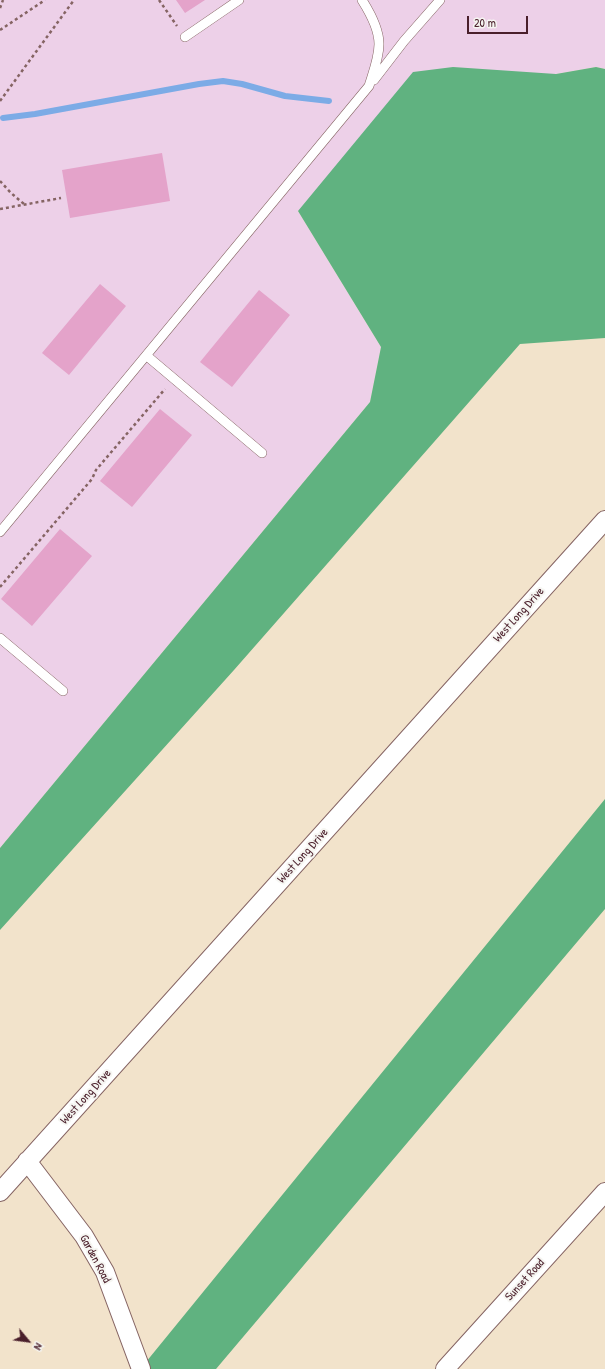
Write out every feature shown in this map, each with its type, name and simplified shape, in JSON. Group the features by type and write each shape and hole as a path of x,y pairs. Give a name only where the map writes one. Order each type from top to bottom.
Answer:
{"street":[{"name":"West Long Drive","path":"0,1192 605,520"},
{"name":"Garden Road","path":"27,1162 84,1236 105,1272 141,1369"},
{"name":"Sunset Road","path":"445,1369 605,1192"}],"lane":[{"path":"185,37 239,0"},
{"path":"362,0 371,15 379,43 377,61 369,86"},
{"path":"0,532 147,356 369,86 404,41 440,0"},
{"path":"147,356 262,453"},
{"path":"0,638 63,690"}],"path":[{"path":"0,8 3,0"},
{"path":"0,30 45,0"},
{"path":"0,100 74,0"},
{"path":"158,0 185,37"},
{"path":"0,181 24,204"},
{"path":"0,209 61,198"},
{"path":"0,587 92,479 96,470 174,379"}],"shaded area":[{"path":"0,0 605,0 605,69 596,67 556,74 298,211 381,347 370,402 0,848"}],"green space":[{"path":"453,67 556,74 596,67 605,69 605,338 520,344 234,670 0,930 0,848 370,402 381,347 298,211 413,72"},
{"path":"605,799 605,909 216,1369 148,1369 146,1362"}],"building":[{"path":"176,0 205,0 185,13"},
{"path":"162,153 170,201 70,218 62,170"},
{"path":"100,284 126,306 69,375 42,353"},
{"path":"259,290 290,315 232,387 200,362"},
{"path":"160,409 192,435 132,507 100,481"},
{"path":"60,529 92,556 32,626 1,599"}],"waterway":[{"path":"3,118 35,114 223,81 242,84 285,96 329,101"}]}
